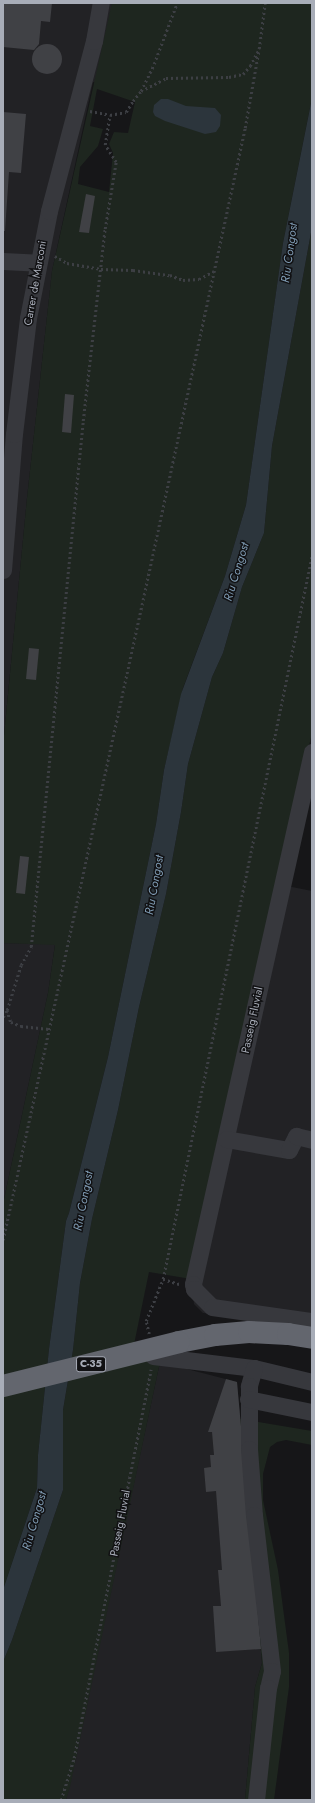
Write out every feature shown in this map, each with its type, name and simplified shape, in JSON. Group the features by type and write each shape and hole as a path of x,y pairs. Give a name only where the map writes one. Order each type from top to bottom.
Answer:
{"highway":[{"name":"C-35","path":"3,1386 179,1342 215,1335 249,1332 288,1334 312,1338"}],"street":[{"name":"Carrer de Marconi","path":"3,570 20,373 38,263 49,211 94,41 101,3"},
{"path":"3,261 38,263"},
{"name":"Passeig Fluvial","path":"194,1289 312,752"},
{"path":"226,1139 289,1150 296,1136 312,1140"},
{"path":"194,1289 212,1306 312,1321"},
{"path":"153,1356 254,1368 312,1382"},
{"path":"254,1368 249,1386 248,1399 249,1449 254,1515 272,1671 268,1688 256,1800"},
{"path":"248,1399 312,1412"}],"path":[{"path":"76,108 110,115 126,112 133,100 141,91 154,64 177,3"},
{"path":"3,1240 214,271 244,128 259,49 265,3"},
{"path":"141,91 166,78 229,77 243,74 250,66 259,49"},
{"path":"3,1017 7,1010 21,965 31,947 83,421 101,269 116,162 104,145 110,115"},
{"path":"42,246 67,263 101,269 133,270 170,275 183,280 199,279 214,271"},
{"name":"Passeig Fluvial","path":"61,1800 74,1758 153,1356 146,1321 163,1279 312,555"},
{"path":"7,1010 10,1022 21,1026 49,1029"},
{"path":"163,1279 194,1289"}],"shaded area":[{"path":"3,3 254,3 140,96 93,82 52,271 27,498 3,746"},
{"path":"112,3 312,3 312,98 283,243 246,505 225,576 183,688 164,770 156,824 108,1057 66,1221 49,1349 38,1455 37,1488 3,1590 3,1204 48,993 55,945 3,943 3,746 27,498 52,271","holes":["97,89 135,102 128,133 114,132 109,144 113,153 109,192 78,184 80,167 98,146 103,129 90,126"]},
{"path":"312,227 312,733 277,884 191,1279 149,1272 131,1359 160,1362 70,1787 66,1800 3,1800 3,1662 12,1640 63,1490 63,1410 73,1350 80,1283 92,1219 118,1110 139,1007 166,894 188,764 212,677 223,653 242,587 264,533 272,446"},
{"path":"277,884 312,891 312,1326 203,1313 194,1304 191,1279"},
{"path":"3,943 55,944 48,993 3,1204"},
{"path":"160,1362 237,1382 262,1663 255,1687 245,1800 66,1800"},
{"path":"240,1419 312,1431 312,1445 286,1440 277,1442 270,1447 263,1474 263,1500 278,1570 289,1653 289,1687 274,1800 245,1800 255,1687 262,1663"}],"water":[{"name":"Riu Congost","path":"312,98 312,227 272,446 264,533 242,587 223,653 212,677 188,764 166,894 139,1007 118,1110 92,1219 80,1283 73,1350 63,1410 63,1490 12,1640 3,1662 3,1590 37,1488 38,1455 49,1349 66,1221 108,1057 156,824 164,770 181,694 225,576 246,505 283,243"},
{"path":"161,99 168,99 186,106 215,108 221,115 220,126 216,132 205,134 165,121 155,116 153,112 154,105"}],"building":[{"path":"3,3 52,3 50,22 41,21 39,44 34,50 3,47"},
{"path":"47,44 58,48 62,59 58,70 47,74 36,70 32,59 36,48"},
{"path":"3,112 26,114 21,173 9,172 5,231 3,231"},
{"path":"86,194 95,196 89,233 79,232"},
{"path":"65,394 74,395 71,433 62,432"},
{"path":"29,648 39,649 36,680 26,679"},
{"path":"20,856 29,857 25,894 16,893"},
{"path":"226,1379 237,1382 261,1649 216,1652 213,1606 221,1606 218,1570 222,1570 216,1491 206,1492 204,1468 211,1467 210,1455 214,1455 212,1432 208,1432"}]}
